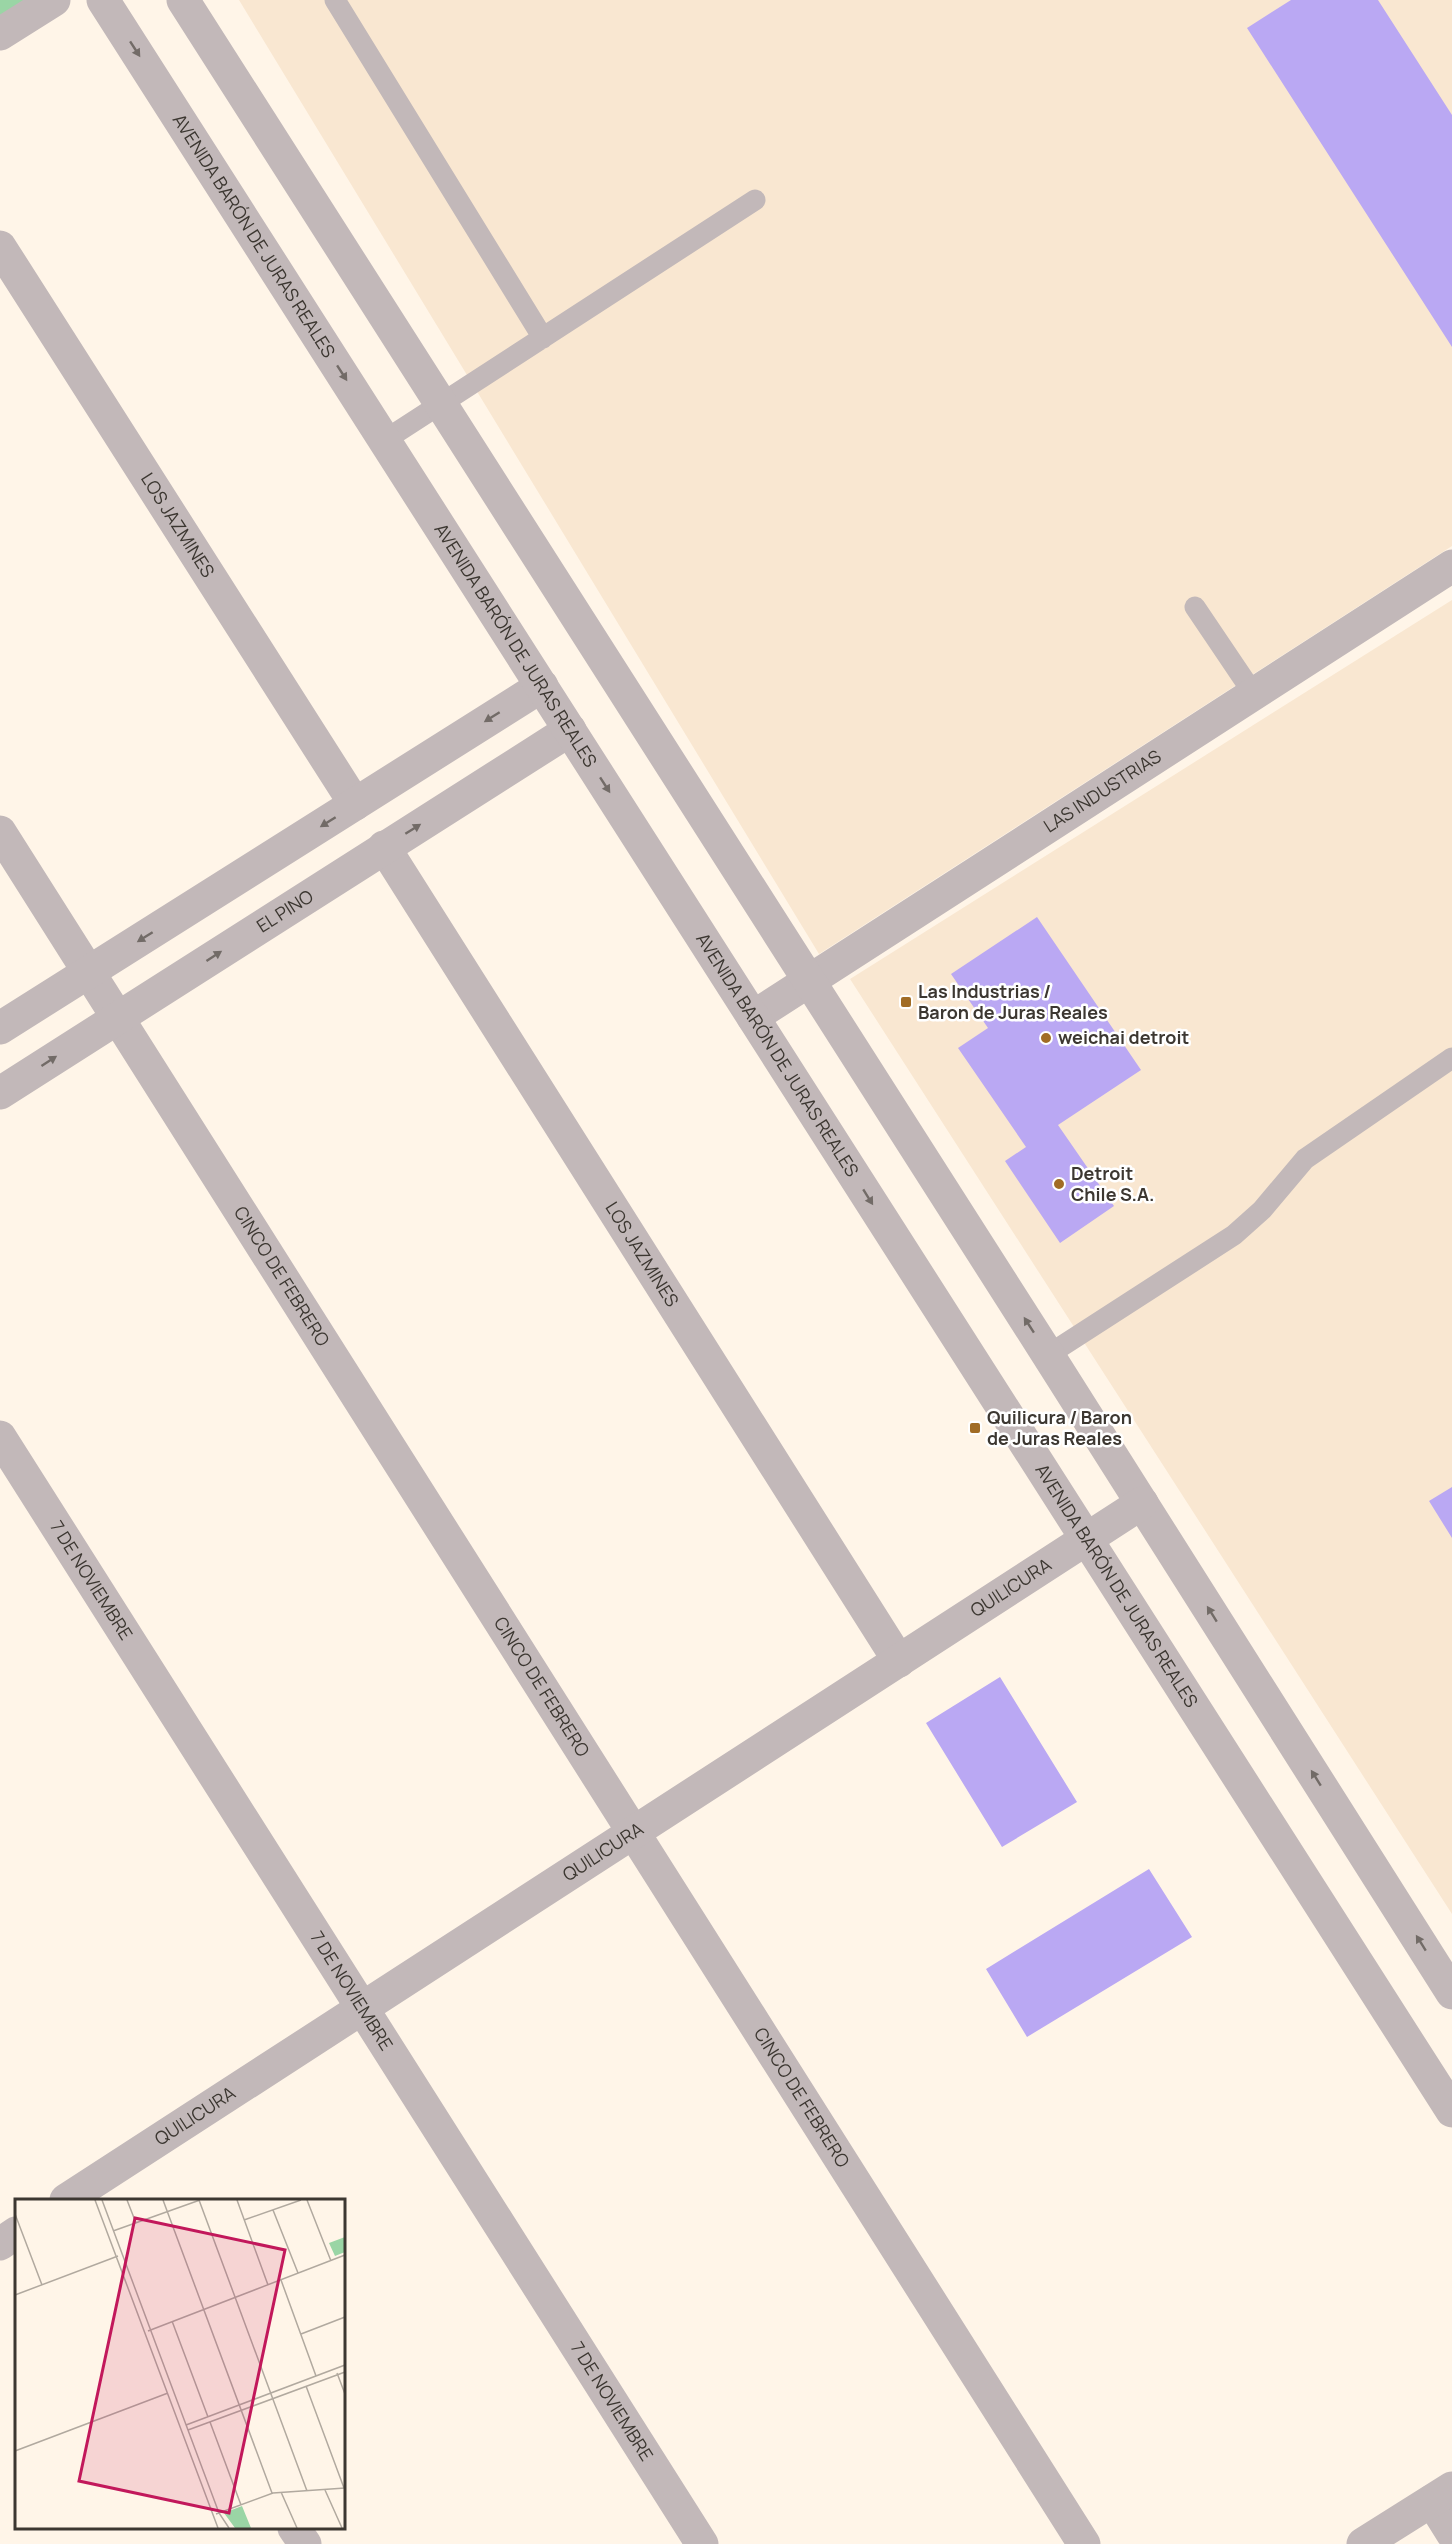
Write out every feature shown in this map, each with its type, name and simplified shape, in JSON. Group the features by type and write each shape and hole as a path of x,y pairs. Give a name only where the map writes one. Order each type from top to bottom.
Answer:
{"street":[{"path":"0,34 54,0"},
{"name":"AVENIDA BARÓN DE JURAS REALES","path":"103,0 1452,2111"},
{"path":"183,0 1048,1355 1452,1993"},
{"name":"LOS JAZMINES","path":"0,247 355,804"},
{"name":"LAS INDUSTRIAS","path":"753,1017 1452,566"},
{"path":"0,1029 542,686"},
{"name":"EL PINO","path":"0,1093 570,730"},
{"name":"CINCO DE FEBRERO","path":"0,832 1084,2544"},
{"name":"LOS JAZMINES","path":"384,847 899,1661"},
{"name":"7 DE NOVIEMBRE","path":"0,1437 702,2544"},
{"name":"QUILICURA","path":"78,2197 363,2008 1142,1503"},
{"path":"0,2244 15,2234"},
{"path":"1363,2544 1442,2495 1452,2533"},
{"path":"295,2529 305,2544"}],"lane":[{"path":"335,0 543,338"},
{"path":"385,440 755,200"},
{"path":"1195,607 1253,693"},
{"path":"1048,1355 1234,1235 1262,1209 1305,1159 1452,1058"}],"shaded area":[{"path":"239,0 1452,0 1452,546 819,954"},
{"path":"1452,600 1452,1914 850,979"}],"green space":[{"path":"0,0 30,0 0,18"}],"building":[{"path":"1291,0 1378,0 1452,115 1452,347 1247,28"},
{"name":"weichai detroit","path":"1037,917 1141,1070 1058,1125 1114,1206 1060,1243 1005,1161 1026,1147 958,1048 988,1028 951,974"},
{"path":"1452,1487 1452,1538 1429,1501"},
{"path":"1000,1677 1077,1802 1002,1847 926,1723"},
{"path":"1149,1869 1192,1937 1027,2037 986,1969"}],"place":[{"name":"Las Industrias / Baron de Juras Reales","path":"906,1002"},
{"name":"weichai detroit","path":"1046,1038"},
{"name":"Detroit Chile S.A.","path":"1059,1184"},
{"name":"Quilicura / Baron de Juras Reales","path":"975,1428"}]}
